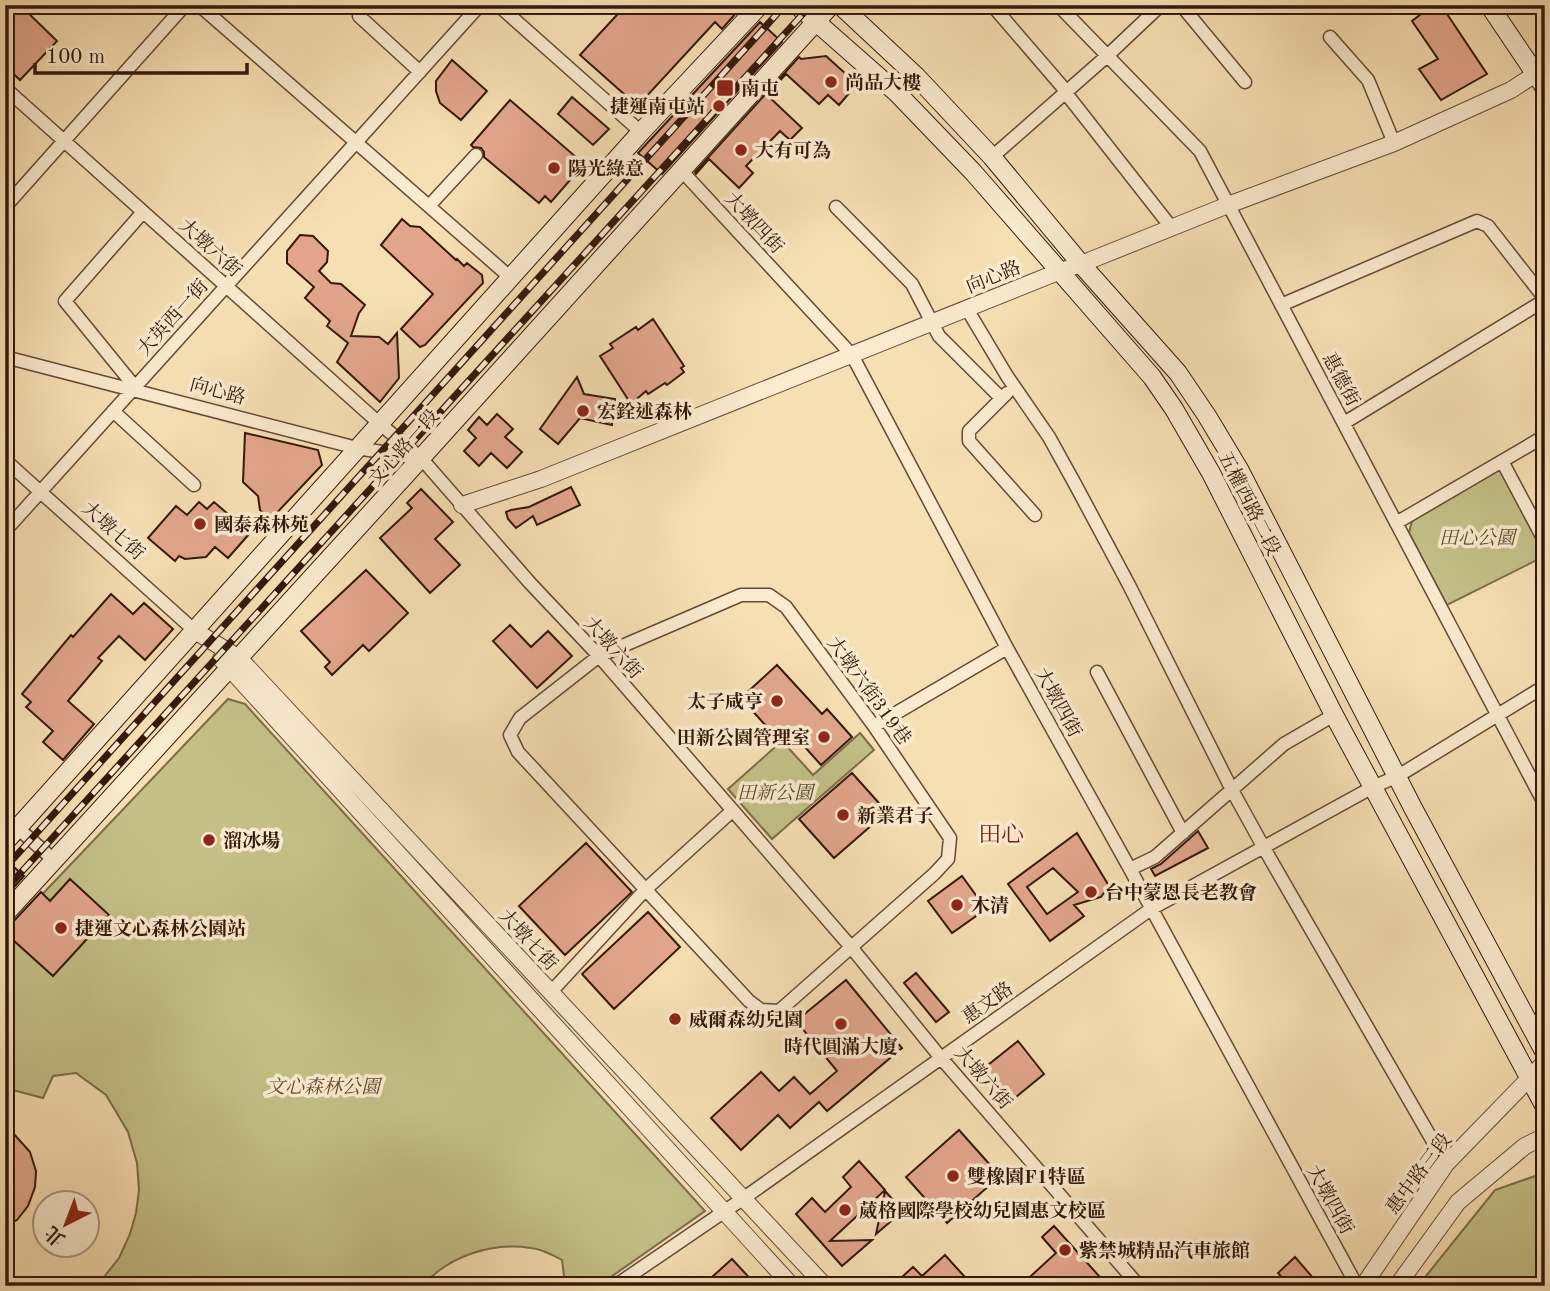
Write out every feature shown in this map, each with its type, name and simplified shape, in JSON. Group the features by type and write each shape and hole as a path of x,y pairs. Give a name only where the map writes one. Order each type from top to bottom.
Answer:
{"main road":[{"name":"文心路一段","path":"5,842 12,823 195,631 641,132 761,5"},
{"name":"五權西路二段","path":"797,5 897,93 973,172 1152,377 1174,409 1211,473 1335,715 1545,1107"},
{"name":"文心路一段","path":"5,914 831,5"},
{"name":"五權西路二段","path":"840,5 916,76 992,157 1081,264 1178,373 1208,416 1240,471 1545,1053"},
{"path":"1489,5 1542,77"}],"street":[{"path":"5,207 185,5"},
{"path":"199,5 511,278"},
{"path":"368,5 359,16 420,72"},
{"name":"大英西一街","path":"5,531 480,5"},
{"path":"498,5 641,132"},
{"path":"992,5 1066,92 1171,227"},
{"name":"惠德街","path":"1058,5 1200,151 1545,805"},
{"path":"992,157 1161,5"},
{"path":"1181,5 1245,82"},
{"path":"1330,37 1368,80 1394,143"},
{"name":"向心路","path":"462,505 541,480 1171,227 1394,143 1542,77"},
{"name":"大墩六街","path":"5,88 421,458 530,583 599,656 1139,1286"},
{"path":"429,206 476,155"},
{"name":"大墩四街","path":"681,170 852,355 1007,648 1357,1286"},
{"path":"836,207 912,284 939,336 1001,398"},
{"path":"134,388 65,301 143,212"},
{"path":"1281,305 1477,221 1488,226 1545,299 1344,424"},
{"path":"967,309 1007,376 1049,437 1135,597 1232,790 1446,1164"},
{"name":"向心路","path":"5,356 357,448 421,458"},
{"path":"1016,387 1001,398 969,431 969,440 1035,515"},
{"path":"113,411 194,485"},
{"path":"1396,523 1545,436"},
{"name":"大墩七街","path":"5,460 234,663 550,993 825,1286"},
{"path":"1502,461 1545,542"},
{"name":"大墩六街319巷","path":"741,595 769,595 786,607 874,726 950,838 948,859 779,1011 761,1010 749,1001 518,752 510,735 520,718 599,656 741,595"},
{"path":"874,726 1007,648"},
{"name":"大墩七街","path":"234,663 792,1286"},
{"path":"1097,673 1183,833"},
{"name":"惠文路","path":"615,1286 744,1198 1151,909 1373,787 1398,776 1545,686"},
{"path":"1130,869 1155,857 1284,744 1335,715"},
{"path":"550,993 646,889 733,811"},
{"path":"12,823 55,861"},
{"name":"惠中路三段","path":"1363,1286 1446,1164 1545,1062"},
{"path":"1397,1286 1458,1202 1525,1146 1545,1136"}],"green space":[{"name":"田心公園","path":"1500,469 1545,550 1545,556 1447,605 1409,533 1412,521"},
{"name":"文心森林公園","path":"228,699 245,704 705,1211 598,1286 556,1286 554,1283 564,1276 562,1260 531,1248 501,1247 486,1249 458,1259 422,1286 90,1286 104,1277 119,1258 130,1234 139,1190 137,1163 128,1132 106,1095 76,1073 53,1076 43,1098 5,1088 5,956 9,951 14,924"},
{"name":"田新公園","path":"860,733 874,750 772,839 728,789 782,741 813,775"},
{"path":"1535,1176 1545,1180 1545,1286 1418,1286 1495,1190"}],"building":[{"path":"8,5 20,5 57,41 20,80 5,66 5,9"},
{"path":"626,5 730,5 737,12 722,29 715,22 645,98 633,102 580,55"},
{"path":"1433,5 1441,5 1487,74 1441,100 1419,69 1438,59 1412,21"},
{"path":"760,22 782,42 662,174 638,153"},
{"path":"826,56 857,84 839,105 828,95 819,104 786,74 767,95 802,128 790,140 780,131 746,166 753,173 739,188 709,159 696,174 695,172 799,57"},
{"path":"452,60 487,91 461,120 440,103 436,91 436,81"},
{"path":"572,97 609,129 593,145 558,114"},
{"path":"510,100 584,164 551,202 545,196 539,203 484,157 481,148 471,145"},
{"path":"402,219 410,226 420,227 456,260 464,266 467,263 482,275 483,283 425,345 420,347 401,329 433,294 381,245"},
{"path":"300,235 313,236 328,251 327,262 319,271 331,283 341,284 365,305 359,313 351,336 379,337 388,344 397,333 399,378 380,402 337,362 348,343 327,326 330,321 305,298 314,287 287,263 287,251"},
{"path":"653,319 684,366 681,368 684,372 667,385 665,383 648,394 646,391 631,404 600,356 613,348 610,344"},
{"name":"宏銓述森林","path":"577,377 584,394 615,399 612,425 580,418 558,444 540,429"},
{"path":"497,414 513,429 505,437 522,452 507,468 491,453 479,466 464,451 476,438 468,430 479,417 487,425"},
{"path":"245,433 318,450 322,465 270,520 260,510 258,496 243,482"},
{"path":"571,487 580,505 537,525 533,516 516,528 508,519 506,512 529,507"},
{"path":"421,489 453,522 435,539 460,565 430,593 380,538 412,508 407,503"},
{"name":"國泰森林苑","path":"199,502 207,509 214,502 250,533 228,558 215,547 206,557 185,559 179,556 175,561 148,538 176,506 187,515"},
{"path":"366,570 408,613 369,651 363,645 332,675 325,667 330,662 301,631"},
{"path":"111,594 133,614 144,603 173,629 145,660 119,636 98,658 102,661 68,701 94,724 63,760 43,742 53,731 26,707 31,702 22,694 71,635 73,637"},
{"path":"510,625 531,647 548,631 572,656 537,688 493,641"},
{"path":"777,665 822,714 827,709 852,737 821,765 787,727 776,737 741,698"},
{"name":"新業君子","path":"852,773 887,812 834,858 799,819"},
{"path":"1198,831 1208,848 1155,876 1151,869 1161,864"},
{"name":"台中蒙恩長老教會","path":"1077,833 1109,886 1101,897 1074,905 1084,916 1050,941 1008,884","holes":["1053,868 1078,892 1047,914 1027,887"]},
{"path":"586,843 632,892 565,955 519,906"},
{"path":"5,859 24,876 5,897"},
{"name":"木清","path":"962,876 986,909 952,933 928,901"},
{"name":"捷運文心森林公園站","path":"70,879 109,915 53,976 13,940 5,949 5,925 13,922 41,892 50,901"},
{"path":"648,912 680,947 614,1009 582,974"},
{"path":"916,973 949,1012 936,1022 904,983"},
{"path":"846,980 902,1048 827,1111 819,1102 790,1128 778,1115 741,1150 711,1118 761,1072 779,1091 794,1077 810,1094 837,1071 796,1021"},
{"path":"1018,1041 1044,1074 1010,1102 983,1069"},
{"path":"5,1124 30,1152 36,1171 35,1187 28,1206 17,1220 5,1226"},
{"name":"雙橡園F1特區","path":"959,1130 1000,1176 947,1223 906,1177"},
{"path":"859,1161 885,1190 830,1241 872,1240 842,1266 796,1214 812,1198 825,1212 851,1187 843,1177"},
{"path":"885,1191 903,1211 876,1234"},
{"name":"紫禁城精品汽車旅館","path":"1054,1226 1108,1286 1020,1286 1056,1253 1042,1237"},
{"path":"945,1255 973,1286 892,1286 913,1267 922,1276"},
{"path":"1295,1257 1320,1286 1289,1286 1278,1273"},
{"path":"732,1259 757,1286 702,1286"}],"railway":[{"path":"5,868 785,5"},
{"path":"5,890 811,5"}],"place":[{"name":"尚品大樓","path":"831,82"},
{"name":"南屯","path":"725,88"},
{"name":"捷運南屯站","path":"719,106"},
{"name":"大有可為","path":"741,150"},
{"name":"陽光綠意","path":"554,168"},
{"name":"宏銓述森林","path":"583,411"},
{"name":"國泰森林苑","path":"200,524"},
{"name":"太子咸亨","path":"777,701"},
{"name":"田新公園管理室","path":"824,737"},
{"name":"新業君子","path":"843,815"},
{"name":"溜冰場","path":"209,840"},
{"name":"台中蒙恩長老教會","path":"1091,892"},
{"name":"木清","path":"957,905"},
{"name":"捷運文心森林公園站","path":"61,928"},
{"name":"威爾森幼兒園","path":"675,1019"},
{"name":"時代圓滿大廈","path":"841,1024"},
{"name":"雙橡園F1特區","path":"953,1176"},
{"name":"葳格國際學校幼兒園惠文校區","path":"845,1210"},
{"name":"紫禁城精品汽車旅館","path":"1065,1250"}],"district":[{"name":"田心","path":"1001,834"}]}
